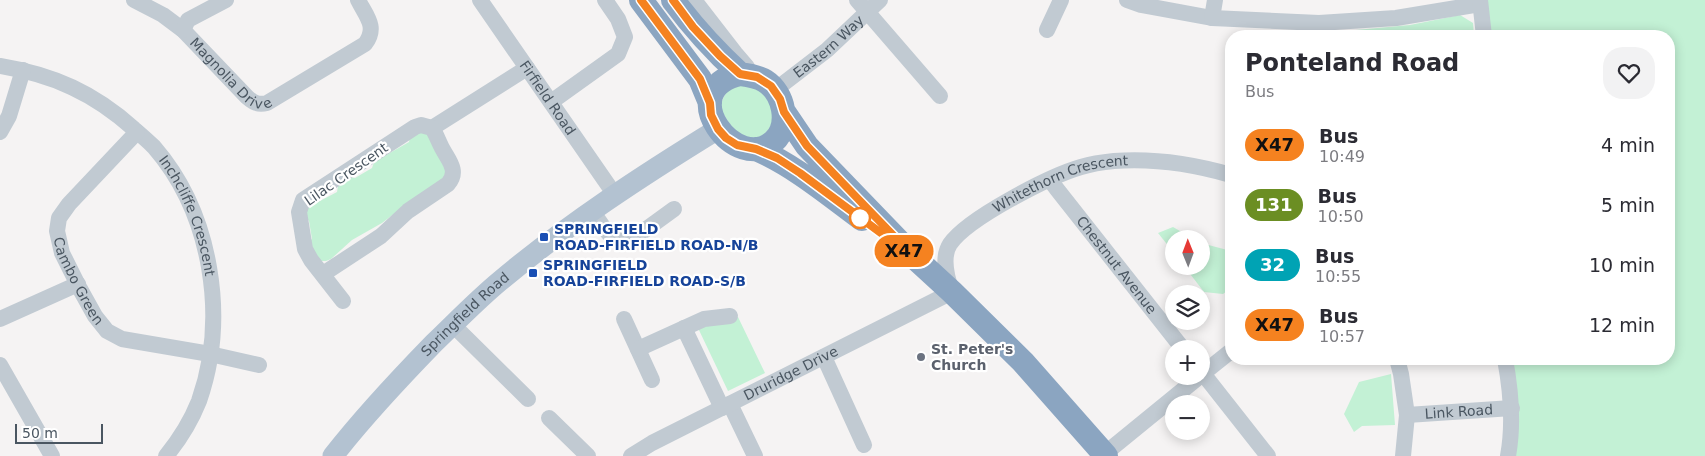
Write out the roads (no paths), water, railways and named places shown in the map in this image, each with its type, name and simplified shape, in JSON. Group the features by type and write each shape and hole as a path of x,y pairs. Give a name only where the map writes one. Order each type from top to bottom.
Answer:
{"highway":[{"path":"641,0 700,79 710,103"},
{"path":"673,0 693,27 720,56 780,99 784,112 807,146 916,259 1023,362 1104,455"},
{"path":"757,81 723,80 716,86 710,103 711,115 718,129 726,138 737,145 756,149 777,158 916,259"},
{"path":"756,149 774,141 782,131 784,112"}],"main road":[{"name":"Springfield Road","path":"333,456 398,380 453,324 499,282 592,211 718,129"}],"street":[{"name":"Magnolia Drive","path":"134,0 163,15 182,30 246,97 260,105 267,103 365,44 372,32 358,0"},
{"path":"182,30 188,20 226,0"},
{"name":"Firfield Road","path":"480,0 616,195"},
{"path":"551,102 618,54 625,37 618,19 605,0"},
{"path":"694,0 757,81"},
{"name":"Eastern Way","path":"757,81 827,50 862,6 880,0"},
{"path":"1047,30 1061,0"},
{"path":"1127,0 1141,5 1212,18 1319,23 1396,18 1480,2 1483,30"},
{"path":"1212,18 1215,0"},
{"path":"862,6 940,96"},
{"name":"Inchcliffe Crescent","path":"0,66 24,70 54,79 84,93 114,111 154,146 188,199 200,232 210,272 213,310 210,354 198,402 186,429 166,456"},
{"name":"Lilac Crescent","path":"343,301 305,249 298,212 303,200 415,127 421,125 432,128 527,68"},
{"path":"0,132 9,116 24,70"},
{"path":"322,274 381,236 408,212 452,180 452,164 432,128"},
{"name":"Cambo Green","path":"137,132 69,204 59,218 57,232 62,253 78,284 95,316 107,331 122,340 210,354 259,365"},
{"name":"Whitethorn Crescent","path":"952,292 947,279 945,256 950,245 966,229 996,207 1050,180 1080,168 1114,161 1157,160 1200,166 1225,173"},
{"name":"Chestnut Avenue","path":"1050,180 1176,340"},
{"path":"592,211 613,239 624,242 630,241 674,209"},
{"path":"0,319 78,284"},
{"name":"Druridge Drive","path":"631,456 652,443 952,292"},
{"path":"638,349 704,318 730,316"},
{"path":"624,319 652,380"},
{"path":"453,324 528,399"},
{"path":"684,328 726,406 756,456"},
{"path":"1210,367 1225,355"},
{"path":"824,357 864,445"},
{"path":"1399,365 1407,415 1404,456"},
{"path":"1506,365 1512,408 1508,456"},
{"path":"2,373 52,456"},
{"path":"1104,455 1188,385"},
{"path":"1210,385 1268,456"},
{"name":"Link Road","path":"1407,415 1512,408"},
{"path":"549,418 588,456"}],"place":[{"name":"SPRINGFIELD ROAD-FIRFIELD ROAD-N/B","path":"544,237"},
{"name":"SPRINGFIELD ROAD-FIRFIELD ROAD-S/B","path":"533,273"},
{"name":"St. Peter's Church","path":"921,357"}]}
